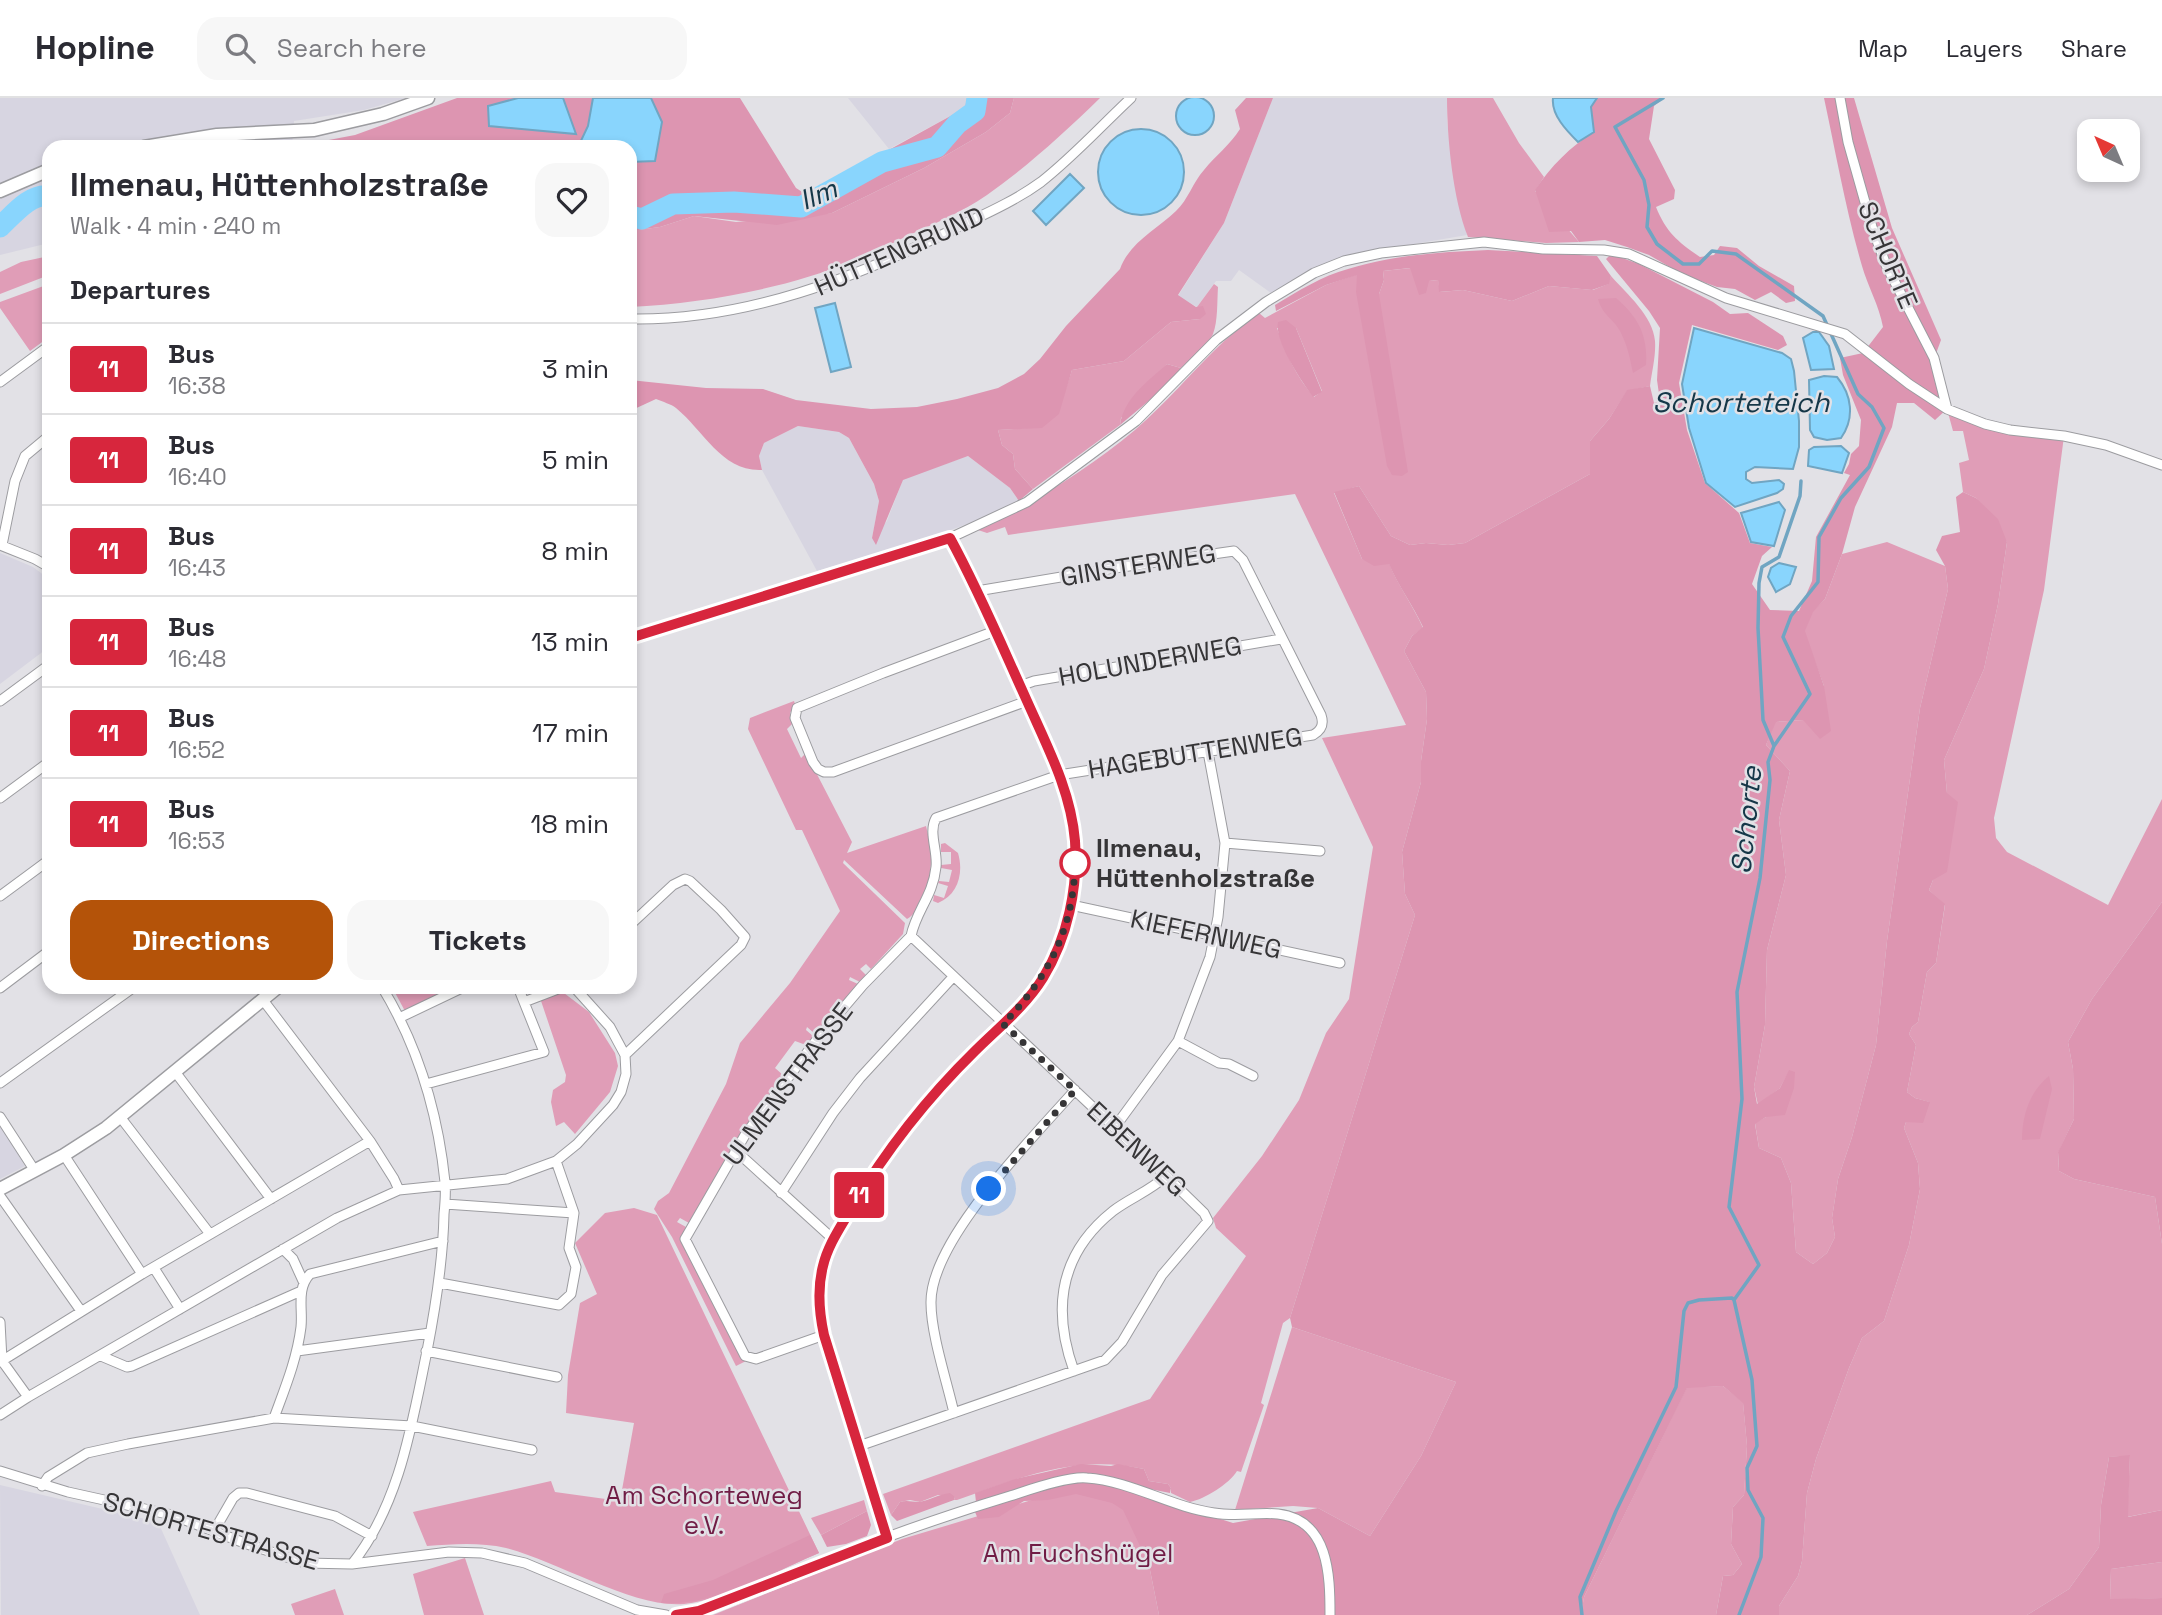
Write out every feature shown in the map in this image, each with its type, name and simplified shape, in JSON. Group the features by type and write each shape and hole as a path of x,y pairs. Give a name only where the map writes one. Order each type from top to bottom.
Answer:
{"street":[{"path":"219,140 314,130 371,117 428,98"},
{"name":"HÜTTENGRUND","path":"637,318 741,308 798,294 870,268 1018,197 1064,162 1131,98"},
{"name":"SCHORTE","path":"1840,98 1858,181 1872,227 1886,265 1934,359 1947,409"},
{"path":"0,191 42,173"},
{"path":"637,636 950,538 1027,502 1136,421 1216,340 1266,302 1314,273 1345,261 1381,253 1484,242 1543,249 1604,250 1629,254 1726,298 1845,334 1909,384 1947,409 1985,424 2010,430 2064,436 2106,445 2162,466"},
{"path":"0,382 42,351"},
{"path":"42,442 25,456 15,481 1,545 42,565"},
{"path":"887,1538 824,1335 819,1288 822,1269 833,1239 858,1196 909,1125 946,1082 1022,1005 1044,976 1057,950 1071,905 1075,841 1068,802 1020,685 950,538"},
{"name":"GINSTERWEG","path":"977,591 1234,551 1244,560 1323,720"},
{"path":"995,631 797,708 794,718 818,769 833,772 1027,701"},
{"name":"HOLUNDERWEG","path":"1020,685 1281,639"},
{"path":"0,701 42,670"},
{"name":"HAGEBUTTENWEG","path":"911,936 934,880 937,856 932,826 936,818 1059,775 1314,735 1321,729 1323,720"},
{"path":"1115,1127 1178,1041 1200,988 1214,937 1225,842 1208,752"},
{"path":"3,796 42,767"},
{"path":"1225,842 1320,851"},
{"path":"0,896 42,865"},
{"path":"625,1055 741,944 745,937 721,910 685,879 673,885 637,918"},
{"name":"KIEFERNWEG","path":"1071,905 1340,962"},
{"name":"EIBENWEG","path":"911,936 1115,1127 1204,1213 1208,1221 1162,1275 1117,1350 1100,1363 1074,1371"},
{"name":"ULMENSTRASSE","path":"824,1335 756,1359 745,1356 685,1239 735,1150 818,1038 863,985 911,936"},
{"path":"0,988 42,956"},
{"path":"781,1193 832,1113 953,977"},
{"path":"0,1083 124,994"},
{"path":"0,1189 64,1156 121,1118 270,994"},
{"path":"352,1564 372,1536 399,1471 412,1426 440,1283 443,1241 446,1185 426,1084 399,1018 386,994"},
{"path":"399,1018 449,994"},
{"path":"426,1084 544,1052 521,994"},
{"path":"524,1002 545,994"},
{"path":"0,1415 337,1218 399,1190 507,1179 556,1161 577,1144 613,1105 621,1092 626,1074 625,1055 610,1027 580,994"},
{"path":"263,1000 370,1141 399,1190"},
{"path":"1178,1041 1219,1063 1254,1076"},
{"path":"176,1073 271,1199"},
{"path":"954,1413 932,1314 932,1292 937,1272 959,1231 989,1189 1075,1090"},
{"path":"0,1117 35,1171"},
{"path":"121,1118 210,1234"},
{"path":"1,1360 370,1141"},
{"path":"735,1150 833,1239"},
{"path":"64,1156 142,1274"},
{"path":"440,1283 559,1306 571,1294 576,1268 569,1248 574,1213 556,1161"},
{"path":"859,1446 1074,1371 1064,1343 1062,1298 1080,1246 1100,1222 1115,1210 1154,1188 1166,1176"},
{"path":"0,1196 81,1311"},
{"path":"445,1205 574,1213"},
{"path":"101,1356 127,1367 132,1366 302,1286 316,1271 443,1241"},
{"path":"274,1418 298,1351 301,1323 302,1286 293,1259 283,1249"},
{"path":"154,1268 180,1309"},
{"path":"0,1322 1,1360 28,1397"},
{"path":"298,1351 430,1333"},
{"path":"426,1351 557,1377"},
{"path":"42,1486 48,1477 87,1453 274,1418 412,1426 532,1450"},
{"name":"SCHORTESTRASSE","path":"0,1471 42,1486 172,1515 305,1563 352,1564 449,1552 495,1555 525,1563 637,1610 666,1615"},
{"path":"676,1615 699,1611 887,1538 993,1501 1085,1478 1210,1513 1239,1516 1276,1514 1303,1523 1312,1530 1325,1554 1330,1583 1330,1615"},
{"path":"214,1531 233,1498 240,1493 247,1493 335,1516 372,1536"}],"shaded area":[{"path":"0,98 406,98 364,110 294,121 293,140 42,140 42,245 0,255"},
{"path":"457,98 518,98 488,106 575,134 563,98 593,98 588,126 581,140 329,140 355,135"},
{"path":"651,98 740,98 796,188 807,195 965,108 967,98 1014,98 1010,113 986,132 924,168 832,213 777,225 694,216 660,227 637,230 637,162 655,161 662,122"},
{"path":"848,98 967,98 965,108 889,149"},
{"path":"1246,98 1273,98 1224,223 1178,295 1196,307 1203,306 1206,314 1200,319 1171,322 1124,361 1072,370 1059,414 1042,428 998,430 1002,445 1013,454 1015,469 1033,489 1019,501 1010,488 968,456 903,480 876,545 872,538 879,501 874,484 849,438 839,432 798,426 764,443 759,456 762,470 748,469 714,448 672,405 656,399 637,408 637,381 706,388 763,389 796,400 871,409 917,407 998,388 1024,374 1040,359 1066,326 1120,269 1137,244 1180,207 1200,175 1240,129 1235,110"},
{"path":"1273,98 1447,98 1447,121 1456,189 1467,235 1332,261 1271,293 1239,270 1231,281 1216,281 1197,307 1178,296 1224,223"},
{"path":"1597,98 1664,98 1654,106 1649,139 1675,190 1674,199 1656,207 1664,223 1679,241 1700,257 1714,255 1720,246 1737,248 1759,266 1794,286 1795,301 1786,303 1771,292 1755,300 1735,289 1717,287 1682,274 1649,255 1627,247 1605,240 1579,242 1571,231 1549,232 1535,190 1562,158 1594,132 1591,107"},
{"path":"1824,98 1854,98 1892,228 1941,340 1934,359 1947,409 1935,420 1914,403 1897,403 1892,427 1855,507 1842,554 1825,599 1813,612 1805,631 1824,686 1831,731 1820,739 1803,720 1776,722 1766,745 1790,771 1779,820 1786,875 1767,950 1765,1025 1754,1087 1757,1104 1780,1088 1789,1070 1795,1072 1794,1088 1785,1115 1766,1117 1755,1124 1759,1148 1781,1158 1791,1183 1796,1252 1813,1264 1827,1253 1835,1237 1832,1218 1838,1179 1876,1045 1887,941 1920,708 1948,589 1945,566 1936,550 1942,536 1960,532 1956,497 1963,492 1976,498 1998,519 2007,542 1998,604 1984,669 1944,760 1947,793 1958,802 1947,872 1933,880 1929,890 1945,904 1936,963 1927,972 1918,1022 1909,1034 1916,1045 1907,1092 1915,1098 1930,1102 1923,1123 1906,1122 1904,1128 1918,1163 1920,1189 1909,1245 1884,1321 1862,1338 1816,1459 1807,1493 1802,1561 1798,1576 1779,1606 1779,1615 1716,1615 1723,1576 1733,1575 1742,1564 1731,1544 1733,1507 1744,1495 1747,1446 1743,1403 1723,1386 1687,1388 1584,1597 1581,1615 1159,1615 1149,1565 1123,1510 1112,1503 1076,1494 1048,1500 1024,1501 999,1517 978,1519 975,1512 980,1507 975,1493 1015,1479 1081,1464 1118,1464 1144,1469 1149,1481 1168,1484 1171,1488 1170,1493 1145,1488 1141,1494 1233,1523 1318,1508 1370,1536 1421,1456 1456,1382 1292,1327 1290,1318 1415,915 1405,894 1402,852 1421,782 1427,719 1426,692 1404,651 1412,636 1423,627 1389,564 1374,566 1362,559 1334,492 1359,486 1391,536 1410,545 1448,545 1465,543 1590,474 1590,441 1609,419 1627,390 1650,386 1654,403 1660,401 1657,380 1660,328 1606,259 1611,254 1639,264 1713,302 1730,314 1748,313 1783,336 1787,345 1778,350 1692,325 1679,383 1687,430 1705,483 1739,513 1750,543 1772,547 1762,556 1752,584 1770,610 1799,611 1812,581 1816,537 1850,475 1844,473 1851,454 1859,446 1861,420 1843,375 1840,358 1863,353 1883,327 1856,245"},
{"path":"1488,250 1597,256 1611,276 1609,284 1592,290 1549,286 1512,301 1463,290 1439,292 1438,280 1429,281 1426,293 1419,295 1410,268 1383,271 1384,280 1379,294 1408,472 1402,476 1392,475 1387,466 1356,292 1357,275 1326,285 1276,311 1275,305 1320,280 1365,264 1418,255"},
{"path":"1616,298 1636,320 1643,336 1646,365 1633,373 1622,336 1598,299"},
{"path":"1286,320 1296,328 1322,392 1313,397 1280,340 1278,322"},
{"path":"1167,364 1181,368 1170,383 1120,425 1126,406 1132,398"},
{"path":"798,426 839,432 849,438 874,484 879,501 872,538 887,521 903,479 968,456 1010,488 1019,501 989,516 915,543 817,571 762,470 759,456 764,443"},
{"path":"0,553 42,574 42,652 0,684"},
{"path":"2162,902 2162,1244 2155,1197 2074,1179 2059,1171 2058,1152 2074,1119 2073,1069 2068,1042 2092,999"},
{"path":"2049,1076 2052,1089 2040,1139 2022,1140 2028,1104"},
{"path":"0,1125 25,1166 0,1179"},
{"path":"2130,1455 2128,1517 2162,1510 2162,1562 2111,1569 2110,1599 2162,1598 2162,1615 2027,1615 2069,1589 2099,1547 2101,1505 2109,1457"},
{"path":"0,1485 158,1522 200,1615 1,1615"},
{"path":"950,1493 955,1497 954,1500 897,1521 891,1515 900,1502 919,1502"},
{"path":"867,1511 871,1525 867,1536 846,1544 827,1547 821,1535"},
{"path":"810,1535 819,1553 722,1594 682,1603 661,1603 664,1594 713,1580"}],"green space":[{"path":"1014,98 1100,98 1045,149 987,195 948,217 867,255 827,271 772,287 715,298 637,306 637,230 660,227 694,216 736,222 832,213 924,168 986,132 1010,113"},
{"path":"1447,98 1493,98 1519,143 1544,177 1535,191 1579,242 1546,243 1468,237 1458,205 1452,169"},
{"path":"42,258 42,278 0,294 0,272 21,262"},
{"path":"1411,268 1429,281 1438,280 1440,292 1463,290 1512,301 1549,286 1593,290 1608,284 1611,276 1650,323 1655,341 1654,358 1650,386 1627,391 1609,419 1590,441 1590,474 1465,543 1410,545 1391,536 1359,486 1334,493 1362,559 1389,563 1423,628 1412,636 1404,651 1426,692 1427,719 1421,782 1402,852 1405,894 1415,915 1290,1318 1283,1323 1261,1403 1264,1405 1241,1472 1237,1471 1223,1486 1190,1502 1171,1493 1168,1484 1149,1481 1144,1469 1096,1464 1072,1466 1027,1476 957,1500 954,1500 955,1497 938,1495 920,1502 900,1502 891,1515 883,1494 1150,1399 1246,1256 1216,1228 1213,1218 1262,1156 1299,1100 1326,1033 1349,999 1373,847 1322,738 1406,725 1295,494 1008,535 1005,527 987,533 978,530 1060,484 1099,458 1135,430 1223,342 1259,313 1265,318 1326,285 1358,274 1379,294 1384,280 1383,271","holes":["1277,328 1296,328 1322,391 1314,397 1292,364"]},
{"path":"1214,284 1218,287 1217,317 1213,334 1207,343 1181,368 1167,364 1121,418 1120,425 1033,489 1015,469 1013,454 1002,445 998,430 1042,427 1065,391 1072,370 1124,361 1171,322 1200,319 1197,307"},
{"path":"42,287 42,342 30,351 0,308 0,302"},
{"path":"1947,409 1985,424 2064,436 2044,590 1994,818 1996,838 2007,852 2108,905 2162,799 2162,902 2092,999 2068,1042 2073,1069 2074,1119 2058,1153 2059,1171 2074,1179 2155,1197 2162,1244 2162,1510 2127,1517 2130,1456 2109,1457 2101,1505 2099,1547 2069,1589 2027,1615 1779,1615 1779,1606 1798,1576 1802,1561 1807,1493 1816,1459 1862,1338 1884,1321 1909,1245 1920,1189 1918,1163 1904,1128 1906,1122 1929,1102 1915,1098 1907,1092 1916,1045 1909,1034 1918,1022 1927,972 1936,963 1945,905 1929,890 1933,880 1947,793 1944,760 1984,669 1998,604 2007,542 1976,498 1963,492 1959,463 1969,460 1963,431 1953,431"},
{"path":"1887,542 1945,566 1948,589 1920,708 1887,941 1876,1045 1838,1179 1832,1218 1835,1237 1827,1253 1813,1264 1796,1252 1791,1183 1781,1158 1759,1148 1755,1123 1766,1117 1789,1071 1780,1088 1758,1105 1754,1087 1765,1025 1767,950 1786,875 1779,820 1790,771 1766,745 1775,722 1803,720 1824,686 1804,632 1812,612 1825,599 1842,554"},
{"path":"794,701 790,713 793,723 787,729 801,758 806,753 852,842 847,853 926,826 931,864 925,893 915,912 907,919 844,860 843,863 905,923 903,934 871,969 866,964 860,969 866,975 860,982 850,977 849,980 858,984 815,1034 807,1027 806,1030 813,1036 806,1045 795,1041 775,1068 783,1075 732,1150 689,1223 680,1218 677,1222 686,1227 681,1239 682,1244 738,1353 746,1361 736,1366 672,1237 654,1209 658,1201 669,1193 726,1084 740,1043 790,983 840,911 802,830 796,830 748,729 750,718"},
{"path":"945,843 958,853 960,875 955,889 938,903 933,901 934,895 944,898 948,886 938,883 949,882 952,870 941,868 941,865 951,864 951,852 941,852 941,844"},
{"path":"396,994 446,994 406,1013"},
{"path":"539,994 565,994 589,1012 615,1053 618,1066 610,1092 575,1134 564,1122 556,1126 551,1102 553,1090 565,1082 566,1075"},
{"name":"Am Schorteweg e.V.","path":"634,1208 657,1215 819,1553 716,1597 684,1604 664,1604 620,1592 506,1548 476,1544 427,1546 413,1512 551,1481 555,1492 620,1501 634,1423 566,1413 568,1375 580,1303 597,1294 575,1243 605,1213"},
{"path":"1292,1327 1456,1382 1421,1456 1370,1536 1318,1508 1293,1506 1235,1510"},
{"path":"1723,1386 1743,1402 1747,1446 1744,1495 1733,1507 1731,1544 1742,1564 1733,1575 1723,1576 1716,1615 1581,1615 1584,1597 1687,1387"},
{"name":"Am Fuchshügel","path":"1083,1488 1127,1499 1149,1565 1159,1615 713,1615 902,1539 1055,1493"},
{"path":"864,1500 867,1511 821,1535 811,1518"},
{"path":"465,1558 484,1615 424,1615 413,1574"},
{"path":"2162,1562 2162,1598 2110,1600 2111,1569"},
{"path":"335,1589 344,1615 295,1615 291,1604"}],"water":[{"path":"1195,97 1208,103 1214,116 1208,129 1195,135 1182,129 1176,116 1182,103"},
{"path":"518,98 563,98 576,134 489,126 488,106"},
{"path":"593,98 651,98 662,122 655,161 637,162 637,140 581,140 588,126"},
{"path":"1553,98 1597,98 1591,107 1594,132 1578,142 1557,116"},
{"path":"1141,129 1165,136 1177,148 1184,172 1177,196 1165,208 1141,215 1117,208 1105,196 1098,172 1105,148 1117,136"},
{"path":"1070,174 1084,188 1046,225 1033,211"},
{"path":"835,303 851,367 831,372 815,308"},
{"name":"Schorteteich","path":"1694,328 1782,353 1791,359 1799,421 1799,447 1793,469 1755,467 1746,472 1746,479 1752,483 1779,480 1784,484 1783,489 1777,493 1735,507 1706,483 1689,428 1682,384"},
{"path":"1813,332 1819,332 1829,346 1834,369 1811,370 1803,338"},
{"path":"1824,376 1837,377 1849,399 1850,415 1841,438 1827,440 1814,437 1810,430 1809,380"},
{"path":"1841,446 1849,453 1842,473 1808,466 1809,450 1814,447"},
{"path":"1779,502 1785,510 1774,546 1751,542 1741,513"},
{"path":"1779,563 1796,567 1790,584 1776,592 1768,577 1771,568"}],"waterway":[{"name":"Ilm","path":"637,218 642,219 673,204 734,202 801,207 882,162 937,147 957,124 975,111 977,98"},
{"name":"Schorte","path":"1663,98 1615,127 1644,180 1649,205 1647,227 1657,244 1683,264 1699,264 1712,251 1736,254 1823,316 1858,394 1872,407 1884,428 1869,467 1841,498 1819,537 1818,582 1791,616 1783,637 1810,694 1774,746 1768,762 1770,780 1760,878 1737,992 1742,1099 1729,1207 1759,1265 1734,1300 1752,1380 1757,1446 1747,1468 1748,1490 1763,1518 1761,1557 1739,1615"},
{"name":"Ilm","path":"0,227 29,201 42,196"},
{"path":"1774,746 1763,720 1758,628 1759,583 1762,567 1779,557 1800,496 1801,481"},
{"path":"1582,1615 1580,1597 1616,1511 1676,1387 1684,1311 1688,1303 1699,1300 1734,1300"}],"bus line":[{"name":"11","path":"637,636 950,538 977,591 1054,762 1068,802 1075,841 1071,905 1057,950 1044,976 1022,1005 974,1052 909,1125 858,1196 833,1239 822,1269 819,1288 824,1335 887,1538 699,1611 676,1615"}],"place":[{"name":"Ilmenau, Hüttenholzstraße","path":"1075,863"}],"route":[{"path":"989,1189 1075,1090 1003,1024 1037,986 1057,950 1071,905 1075,863"}]}
